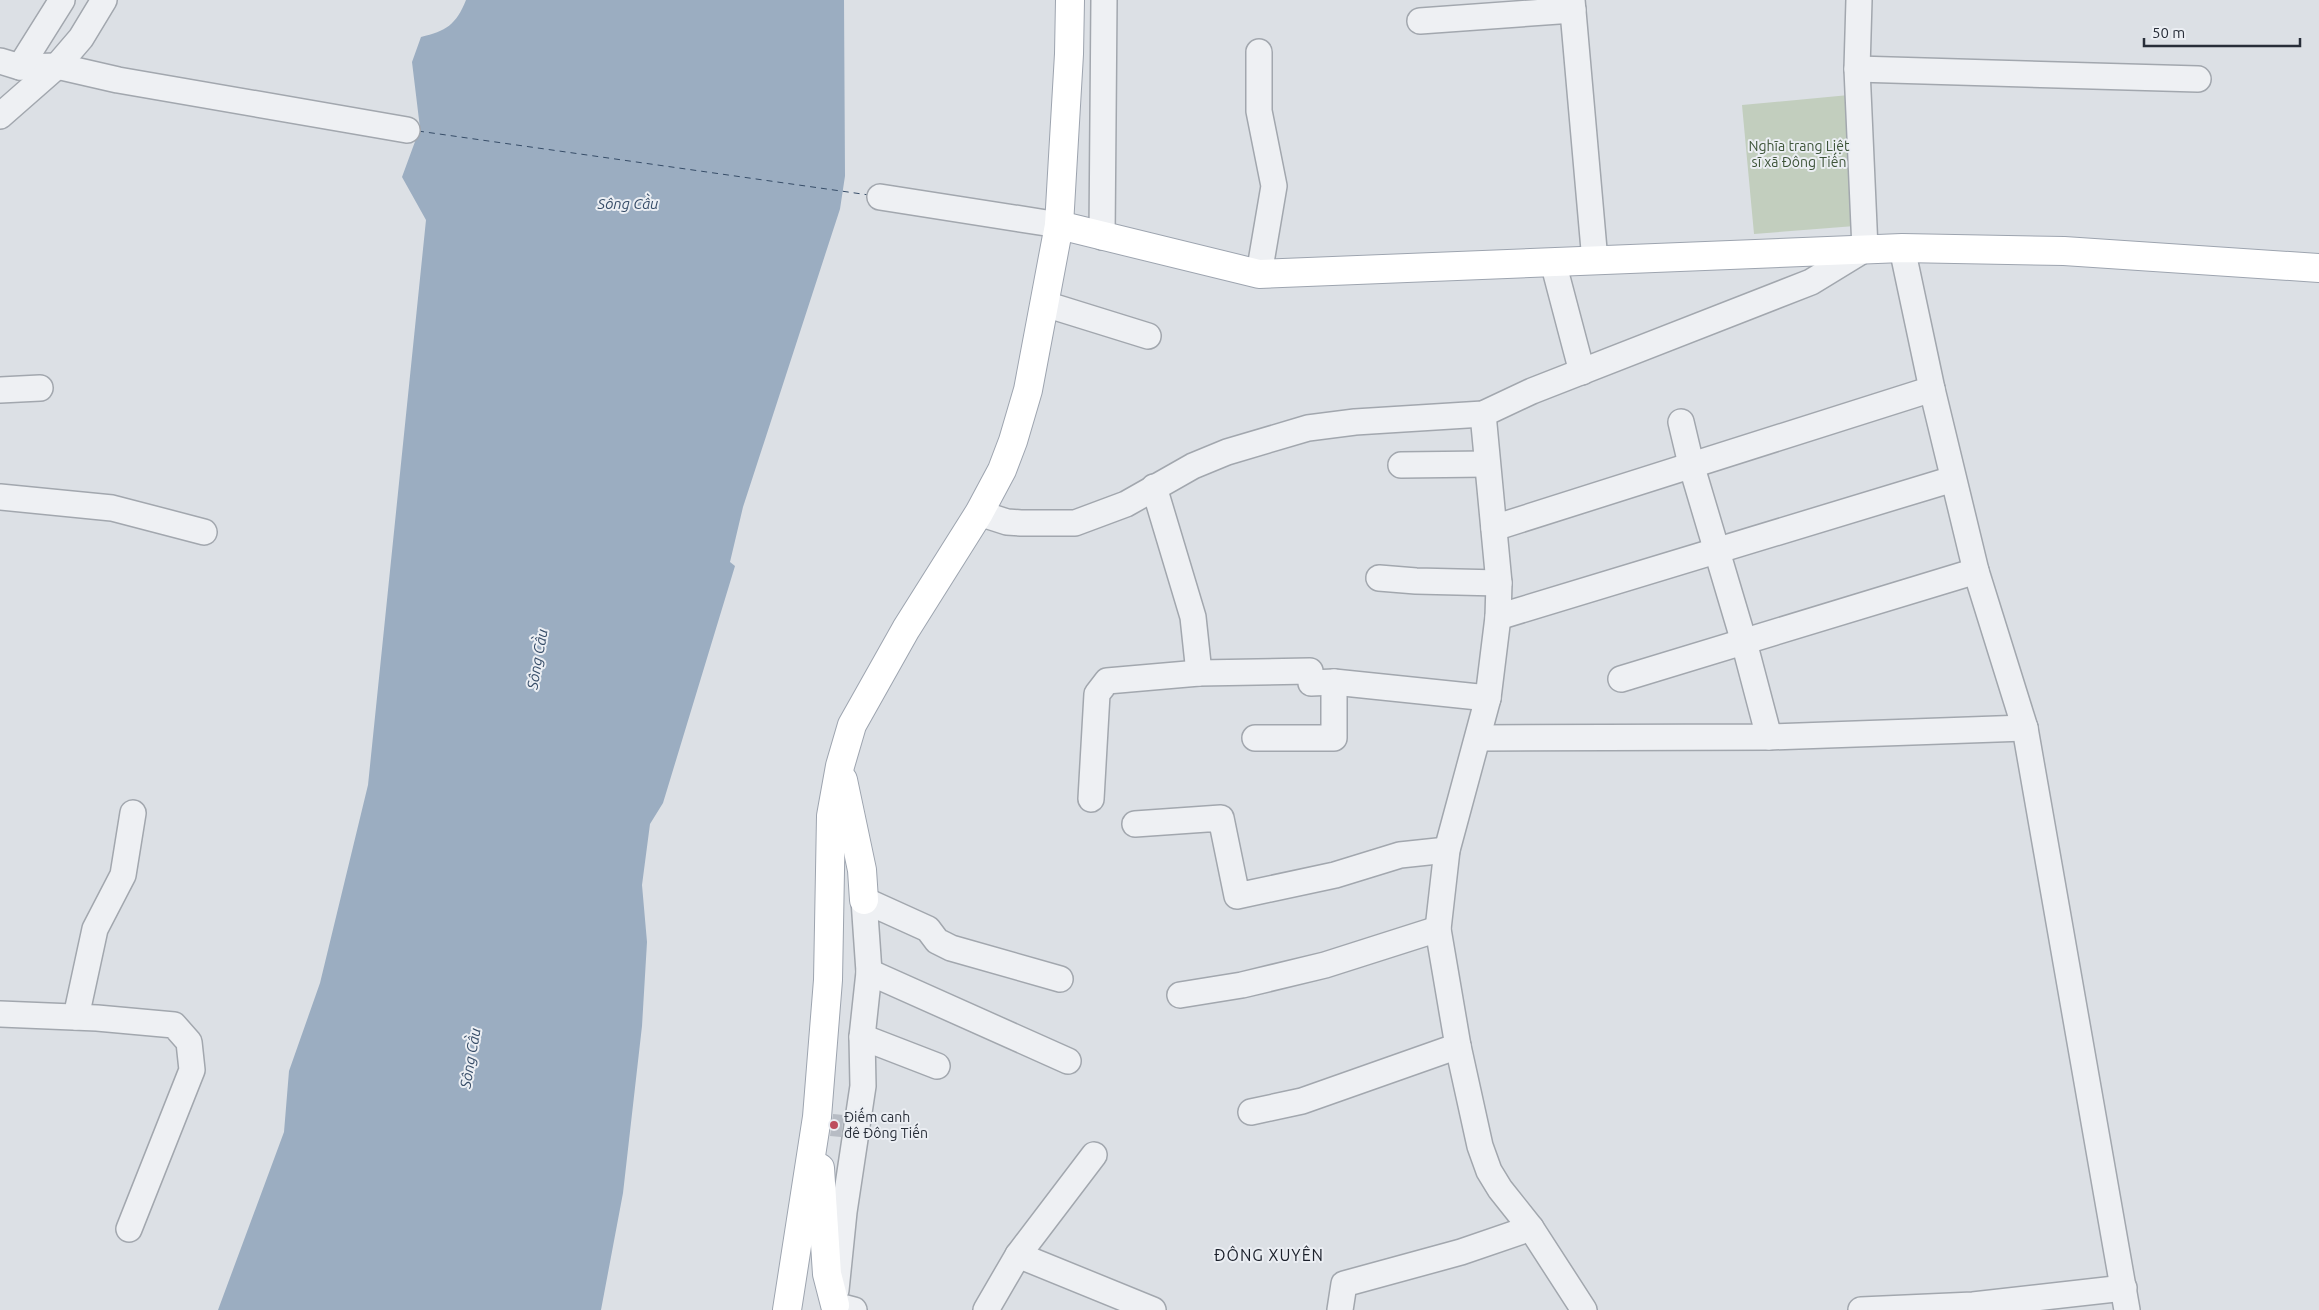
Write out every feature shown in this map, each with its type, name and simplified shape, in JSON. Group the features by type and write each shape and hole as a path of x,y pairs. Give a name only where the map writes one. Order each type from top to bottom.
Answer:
{"main road":[{"path":"787,1310 817,1117 828,980 831,816 840,766 857,717 906,629 979,513 1002,470 1013,441 1028,390 1059,225 1069,54 1070,0"},
{"path":"1059,225 1259,274 1902,248 2064,251 2319,268"},
{"path":"840,766 862,870 864,900"},
{"path":"817,1117 827,1274 841,1308"}],"street":[{"path":"6,64 62,0"},
{"path":"0,116 57,66 81,38 104,0"},
{"path":"1102,237 1104,0"},
{"path":"979,513 1014,522 1075,523 1126,504 1193,466 1227,452 1308,428 1355,422 1483,414 1532,391 1655,341 1811,282 1865,249 1857,68 1859,0"},
{"path":"1420,21 1573,5 1595,261"},
{"path":"1259,52 1259,112 1274,186 1259,274"},
{"path":"6,64 57,66 118,80 407,130"},
{"path":"1857,68 2198,80"},
{"path":"880,197 1059,225"},
{"path":"1861,1310 2125,1299 2025,728 1976,571 1932,389 1902,248"},
{"path":"1553,262 1582,372"},
{"path":"1045,304 1148,336"},
{"path":"0,390 40,388"},
{"path":"1494,528 1932,389"},
{"path":"1483,414 1499,583 1498,617 1488,698 1447,850 1438,929 1458,1046 1480,1146 1489,1171 1500,1189 1531,1228 1584,1310"},
{"path":"1681,422 1691,464 1744,642 1769,737"},
{"path":"1401,465 1487,464"},
{"path":"1498,617 1953,479"},
{"path":"1154,487 1193,617 1199,673"},
{"path":"0,497 106,507 204,532"},
{"path":"1621,679 1976,571"},
{"path":"1379,578 1499,583"},
{"path":"1091,798 1097,694 1107,682 1199,673 1310,671 1310,683 1334,682 1488,698"},
{"path":"1255,738 1334,738 1334,682"},
{"path":"1478,738 1769,737 2025,728"},
{"path":"76,1017 96,929 123,875 132,813"},
{"path":"1135,824 1221,818 1237,896 1335,875 1400,855 1447,850"},
{"path":"841,1308 844,1212 863,1086 862,1036 869,972 864,900 928,929 937,941 951,948 1060,979"},
{"path":"1180,995 1242,985 1316,968 1438,929"},
{"path":"869,972 1068,1061"},
{"path":"0,1014 76,1017 174,1025 189,1042 192,1070 129,1229"},
{"path":"862,1036 937,1066"},
{"path":"1251,1112 1302,1101 1458,1046"},
{"path":"986,1310 1018,1255 1094,1155"},
{"path":"1340,1310 1344,1284 1461,1252 1531,1228"},
{"path":"1018,1255 1153,1310"}],"green space":[{"name":"Nghĩa trang Liệt sĩ xã Đông Tiến","path":"1849,95 1855,226 1754,234 1742,105"}],"water":[{"name":"Sông Cầu","path":"466,0 844,0 845,176 840,209 743,507 730,562 735,566 663,803 650,824 642,885 647,942 642,1026 623,1193 601,1310 218,1310 284,1132 289,1071 320,983 368,785 426,220 402,177 420,128 412,62 421,37 449,26 462,9"}],"building":[{"path":"833,1114 844,1115 841,1137 830,1136"}],"ferry route":[{"path":"418,131 869,195"}],"place":[{"name":"Điếm canh đê Đông Tiến","path":"834,1125"}],"district":[{"name":"ĐÔNG XUYÊN","path":"1269,1255"}]}
